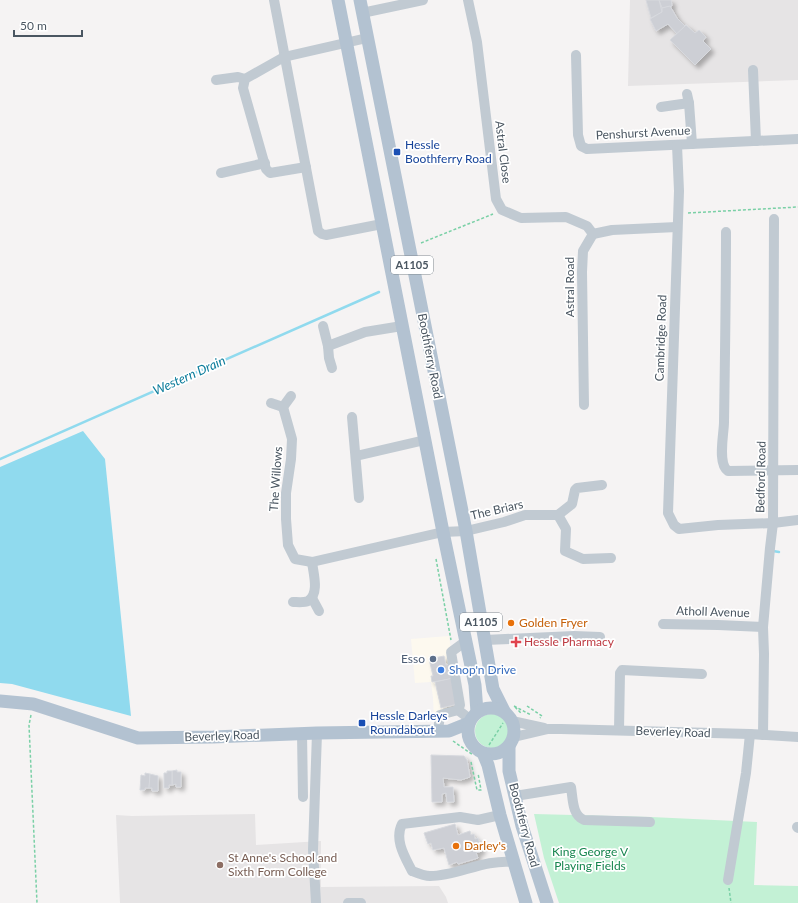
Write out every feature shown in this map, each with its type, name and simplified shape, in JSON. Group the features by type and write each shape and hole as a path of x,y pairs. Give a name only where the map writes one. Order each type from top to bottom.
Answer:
{"main road":[{"name":"Boothferry Road","path":"338,0 443,532 475,685 472,718 468,734 469,740"},
{"name":"Boothferry Road","path":"360,0 466,531 493,690 509,714 514,729 511,741 509,771 522,826 547,903"},
{"name":"Beverley Road","path":"0,701 33,704 138,738 213,737 302,733 443,731 469,740 477,750 486,749"},
{"name":"Beverley Road","path":"443,731 472,718 483,709 490,707 498,708 509,714"},
{"path":"486,749 490,754 497,754 511,741"},
{"name":"Boothferry Road","path":"486,749 488,765 500,815 526,903"}],"street":[{"path":"274,0 318,231 322,234 382,224"},
{"path":"362,13 423,0"},
{"name":"Astral Close","path":"468,0 477,42 496,199 502,210"},
{"path":"216,80 238,77 245,79 284,57 367,38"},
{"name":"Penshurst Avenue","path":"576,55 578,135 581,146 587,149 798,139"},
{"path":"753,70 756,141"},
{"path":"245,79 243,88 266,169 270,173 284,172 306,167"},
{"path":"661,107 688,98 692,144"},
{"name":"Cambridge Road","path":"677,145 679,191 672,437 668,513 674,525 679,529 718,525 774,523"},
{"path":"221,173 265,163"},
{"path":"502,210 521,218 566,217 587,226 593,234 612,230 677,227"},
{"name":"Bedford Road","path":"763,735 764,654 762,627 774,523 774,219"},
{"path":"726,232 723,466 728,471 798,470"},
{"name":"Astral Road","path":"584,405 583,251 593,234"},
{"path":"323,326 332,368"},
{"path":"328,346 365,332 402,326"},
{"path":"271,403 283,407 291,396"},
{"name":"The Willows","path":"283,407 288,419 292,439 291,459 286,493 288,545 295,559 312,562 443,532"},
{"path":"352,417 359,498"},
{"path":"356,456 425,440"},
{"path":"602,485 577,488 570,505 558,515 566,529 565,551 583,559 611,558"},
{"name":"The Briars","path":"443,532 466,531 504,522 525,515 558,515"},
{"path":"774,523 798,520"},
{"path":"293,602 307,601 312,598 315,592 312,562"},
{"path":"312,598 318,611"},
{"name":"Atholl Avenue","path":"663,624 762,627"},
{"path":"485,640 600,637"},
{"path":"458,710 460,705 451,652 466,641"},
{"path":"619,730 620,673 622,670 702,674"},
{"path":"443,731 440,715 458,710 472,718"},
{"name":"Beverley Road","path":"509,714 548,729"},
{"name":"Beverley Road","path":"511,741 548,729 750,734 798,737"},
{"path":"302,733 303,797"},
{"path":"316,903 313,850 317,733"},
{"path":"728,880 746,773 750,734"},
{"path":"515,796 571,787 575,812 579,818 584,820 650,822"},
{"path":"500,815 478,820 460,817 402,824 398,832 402,853 412,871 429,876 492,863 506,861 513,862"},
{"path":"348,903 361,903"}],"path":[{"path":"678,213 798,207"},
{"path":"421,243 502,210"},
{"path":"33,704 29,725 37,903"},
{"path":"527,706 542,716 539,720"},
{"path":"486,749 509,714 533,716"},
{"path":"471,762 478,790 481,790 477,772"},
{"path":"728,880 731,903"}],"shaded area":[{"path":"630,0 798,0 798,80 628,86"},
{"name":"Esso","path":"449,636 460,708 453,717 434,721 431,682 415,683 411,639"},
{"name":"St Anne's School and Sixth Form College","path":"255,814 256,845 321,841 321,887 439,886 448,903 120,903 116,815"}],"green space":[{"path":"492,714 504,719 509,731 504,743 492,748 480,743 475,731 480,719"},
{"name":"King George V Playing Fields","path":"534,814 757,822 754,885 798,886 798,903 559,903 544,858"}],"water":[{"path":"83,431 105,459 131,716 12,684 0,683 0,467"}],"building":[{"path":"646,0 659,0 662,12 651,18"},
{"path":"659,0 671,0 672,6 662,8"},
{"path":"670,6 677,18 685,26 677,34 668,24 656,31 650,19 662,12 662,8"},
{"path":"686,25 695,33 699,30 706,37 703,41 711,49 695,65 670,40"},
{"name":"Shop'n Drive","path":"444,656 446,665 449,664 451,679 432,682 431,676 433,676 429,659"},
{"path":"453,678 458,704 441,708 435,682"},
{"path":"431,755 464,756 467,760 470,777 461,780 443,778 444,787 453,787 454,802 447,802 446,793 442,794 442,802 432,802"},
{"path":"177,770 177,772 181,772 181,787 176,787 176,784 172,785 172,771"},
{"path":"167,771 172,771 172,785 169,785 169,788 164,788 164,773 167,773"},
{"path":"145,773 150,774 149,788 140,790 141,775 145,776"},
{"path":"150,774 158,776 158,791 152,791 152,788 149,788"},
{"name":"Darley's","path":"455,824 458,835 470,831 471,835 474,834 475,839 478,838 482,851 476,853 478,858 449,865 444,848 433,850 431,843 428,844 424,833"}],"waterway":[{"name":"Western Drain","path":"0,459 379,292"},
{"path":"773,551 779,552"}],"place":[{"name":"Hessle Boothferry Road","path":"397,152"},
{"name":"Golden Fryer","path":"511,623"},
{"name":"Hessle Pharmacy","path":"516,642"},
{"name":"Esso","path":"433,659"},
{"name":"Shop'n Drive","path":"441,670"},
{"name":"Hessle Darleys Roundabout","path":"362,723"},
{"name":"Darley's","path":"456,846"},
{"name":"St Anne's School and Sixth Form College","path":"220,865"}]}
